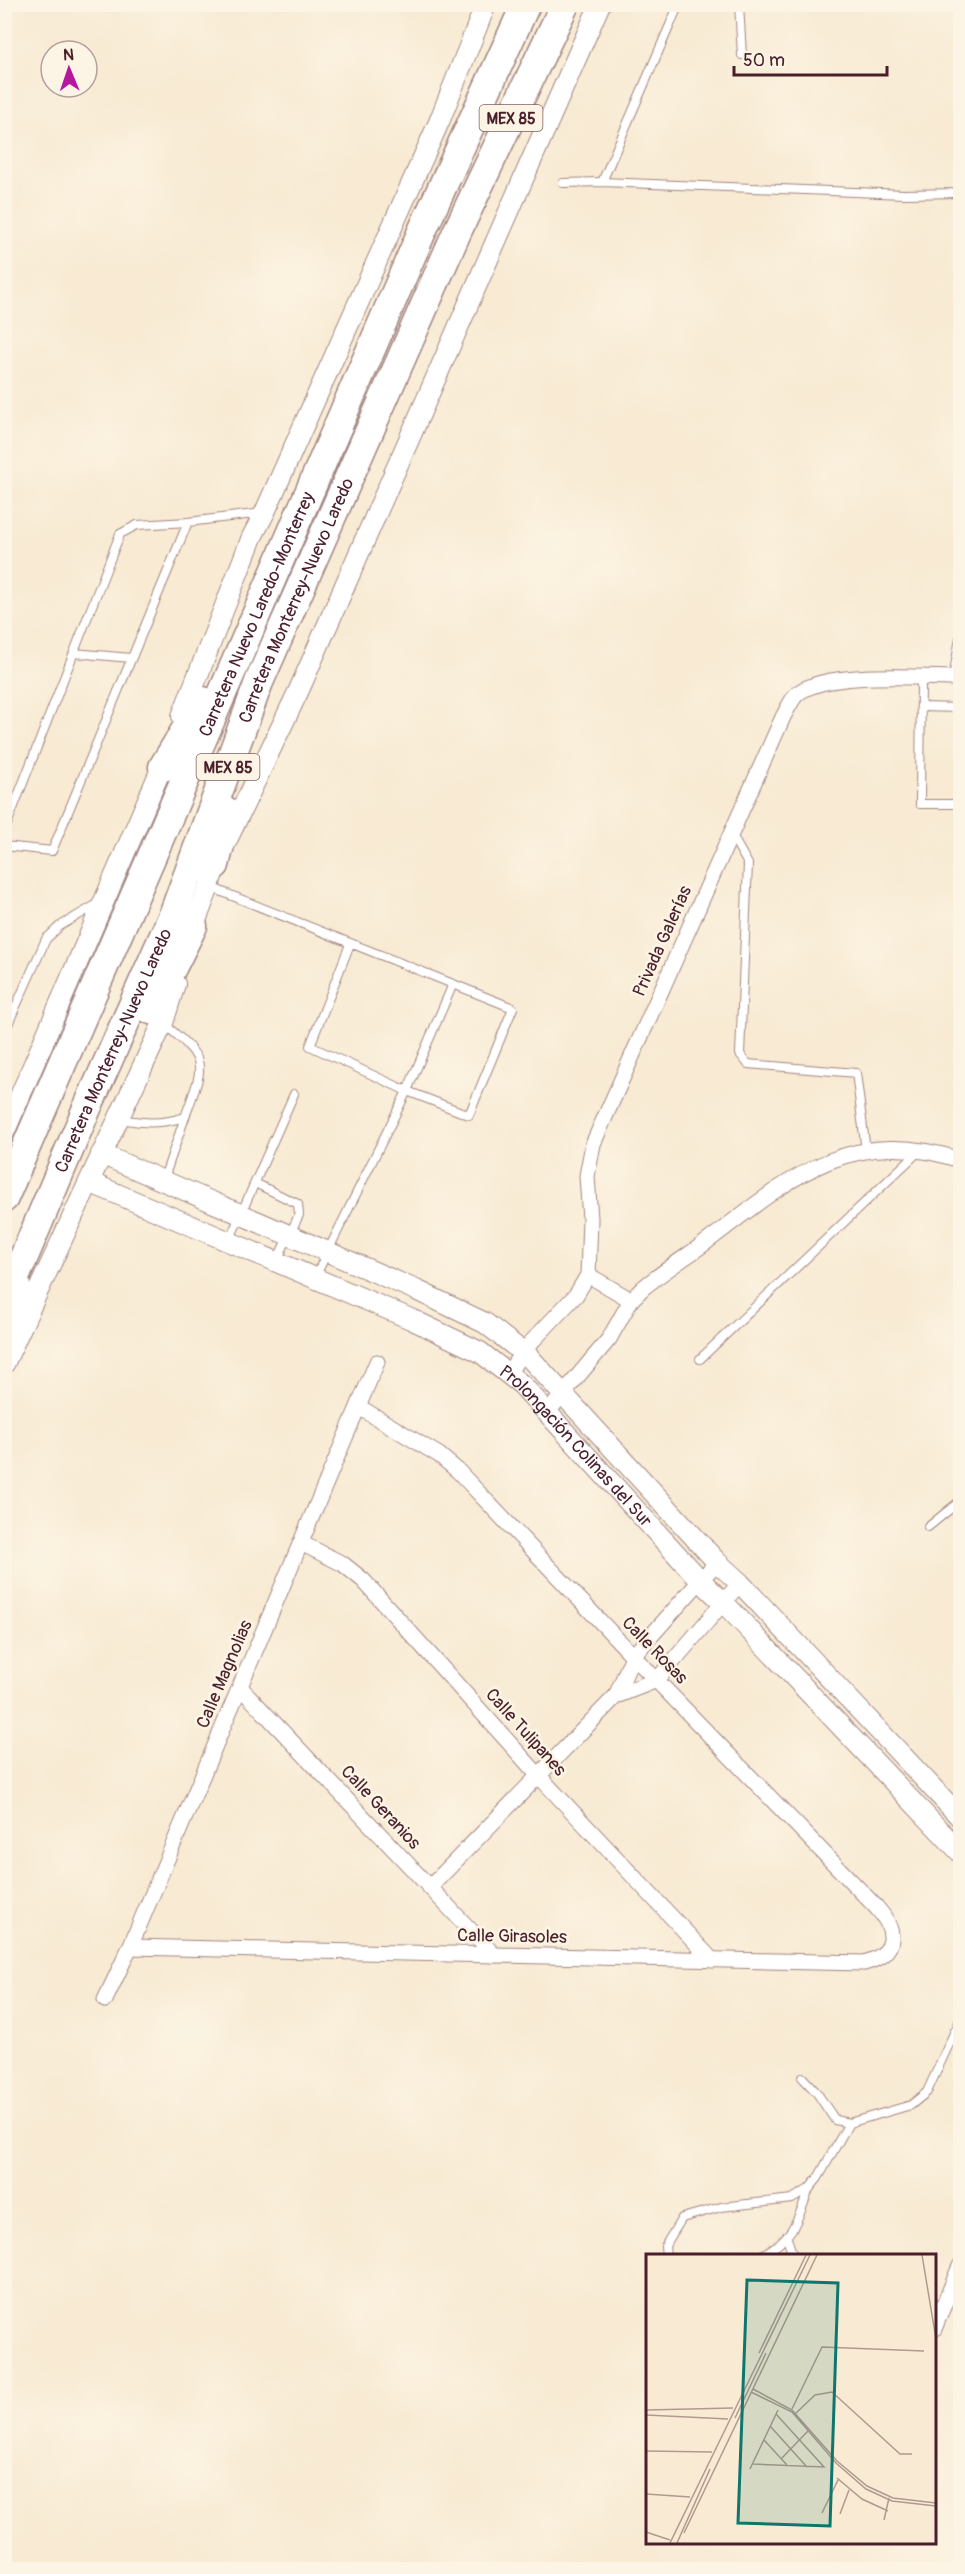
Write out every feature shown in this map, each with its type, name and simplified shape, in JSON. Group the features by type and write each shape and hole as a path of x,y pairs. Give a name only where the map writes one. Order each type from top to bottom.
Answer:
{"highway":[{"name":"Carretera Nuevo Laredo-Monterrey","path":"4,1198 423,230 526,4"},
{"name":"Carretera Monterrey-Nuevo Laredo","path":"4,1335 16,1298 10,1292 84,1115 173,915 201,880 259,682 457,232 565,4"},
{"path":"163,767 257,615"},
{"path":"84,1115 112,1086 193,926"}],"street":[{"path":"4,1133 163,767 252,537 439,122 486,4"},
{"path":"4,1364 163,1023 193,926 201,880 299,690 600,4"},
{"name":"Privada Galerías","path":"588,1275 590,1219 587,1176 593,1144 783,717 797,694 815,685 837,680 957,678"},
{"path":"547,1413 609,1339 631,1300 660,1274 707,1242 766,1196 809,1169 834,1159 866,1151 921,1149 960,1160"},
{"name":"Prolongación Colinas del Sur","path":"101,1154 485,1323 522,1352 717,1562 740,1583 960,1817"},
{"name":"Prolongación Colinas del Sur","path":"89,1182 413,1320 480,1352 522,1384 700,1580 960,1852"},
{"path":"508,1374 522,1352 576,1295 588,1275 631,1300"},
{"name":"Calle Magnolias","path":"105,2000 130,1947 377,1362"},
{"name":"Calle Rosas","path":"359,1407 431,1450 458,1471 633,1656 878,1908 890,1926 889,1949"},
{"name":"Calle Tulipanes","path":"302,1543 343,1564 363,1580 538,1775 712,1960"},
{"path":"430,1887 616,1696 633,1656 717,1562"},
{"path":"616,1696 657,1680 740,1583"},
{"name":"Calle Geranios","path":"240,1687 494,1955"},
{"name":"Calle Girasoles","path":"130,1947 864,1963 877,1960 889,1949"},
{"path":"935,2324 960,2266"}],"lane":[{"path":"602,182 678,4"},
{"path":"739,4 742,55"},
{"path":"563,183 602,182 904,194 960,193"},
{"path":"4,832 120,534 137,525 188,522 265,512"},
{"path":"4,846 52,850 188,522"},
{"path":"957,678 960,638"},
{"path":"74,653 131,658"},
{"path":"921,678 920,804 960,804"},
{"path":"921,708 960,708"},
{"path":"731,834 748,864 740,1054 748,1064 856,1073 866,1151"},
{"path":"201,880 350,944 513,1008 469,1115 407,1091 310,1046 350,944"},
{"path":"4,1033 45,939 60,926 105,900"},
{"path":"315,1278 407,1091 453,984"},
{"path":"163,1023 195,1050 200,1075 163,1181"},
{"path":"229,1242 294,1094"},
{"path":"119,1119 150,1124 165,1123 185,1117"},
{"path":"700,1359 921,1149"},
{"path":"255,1183 298,1204 299,1215 276,1262"},
{"path":"928,1527 960,1501"},
{"path":"802,2077 817,2093 835,2120 849,2123 911,2105 927,2092 960,2020"},
{"path":"763,2254 788,2238 800,2216 809,2189 849,2123"},
{"path":"666,2254 665,2246 682,2218 721,2207 792,2199 809,2189"},
{"path":"788,2238 792,2254"}]}
